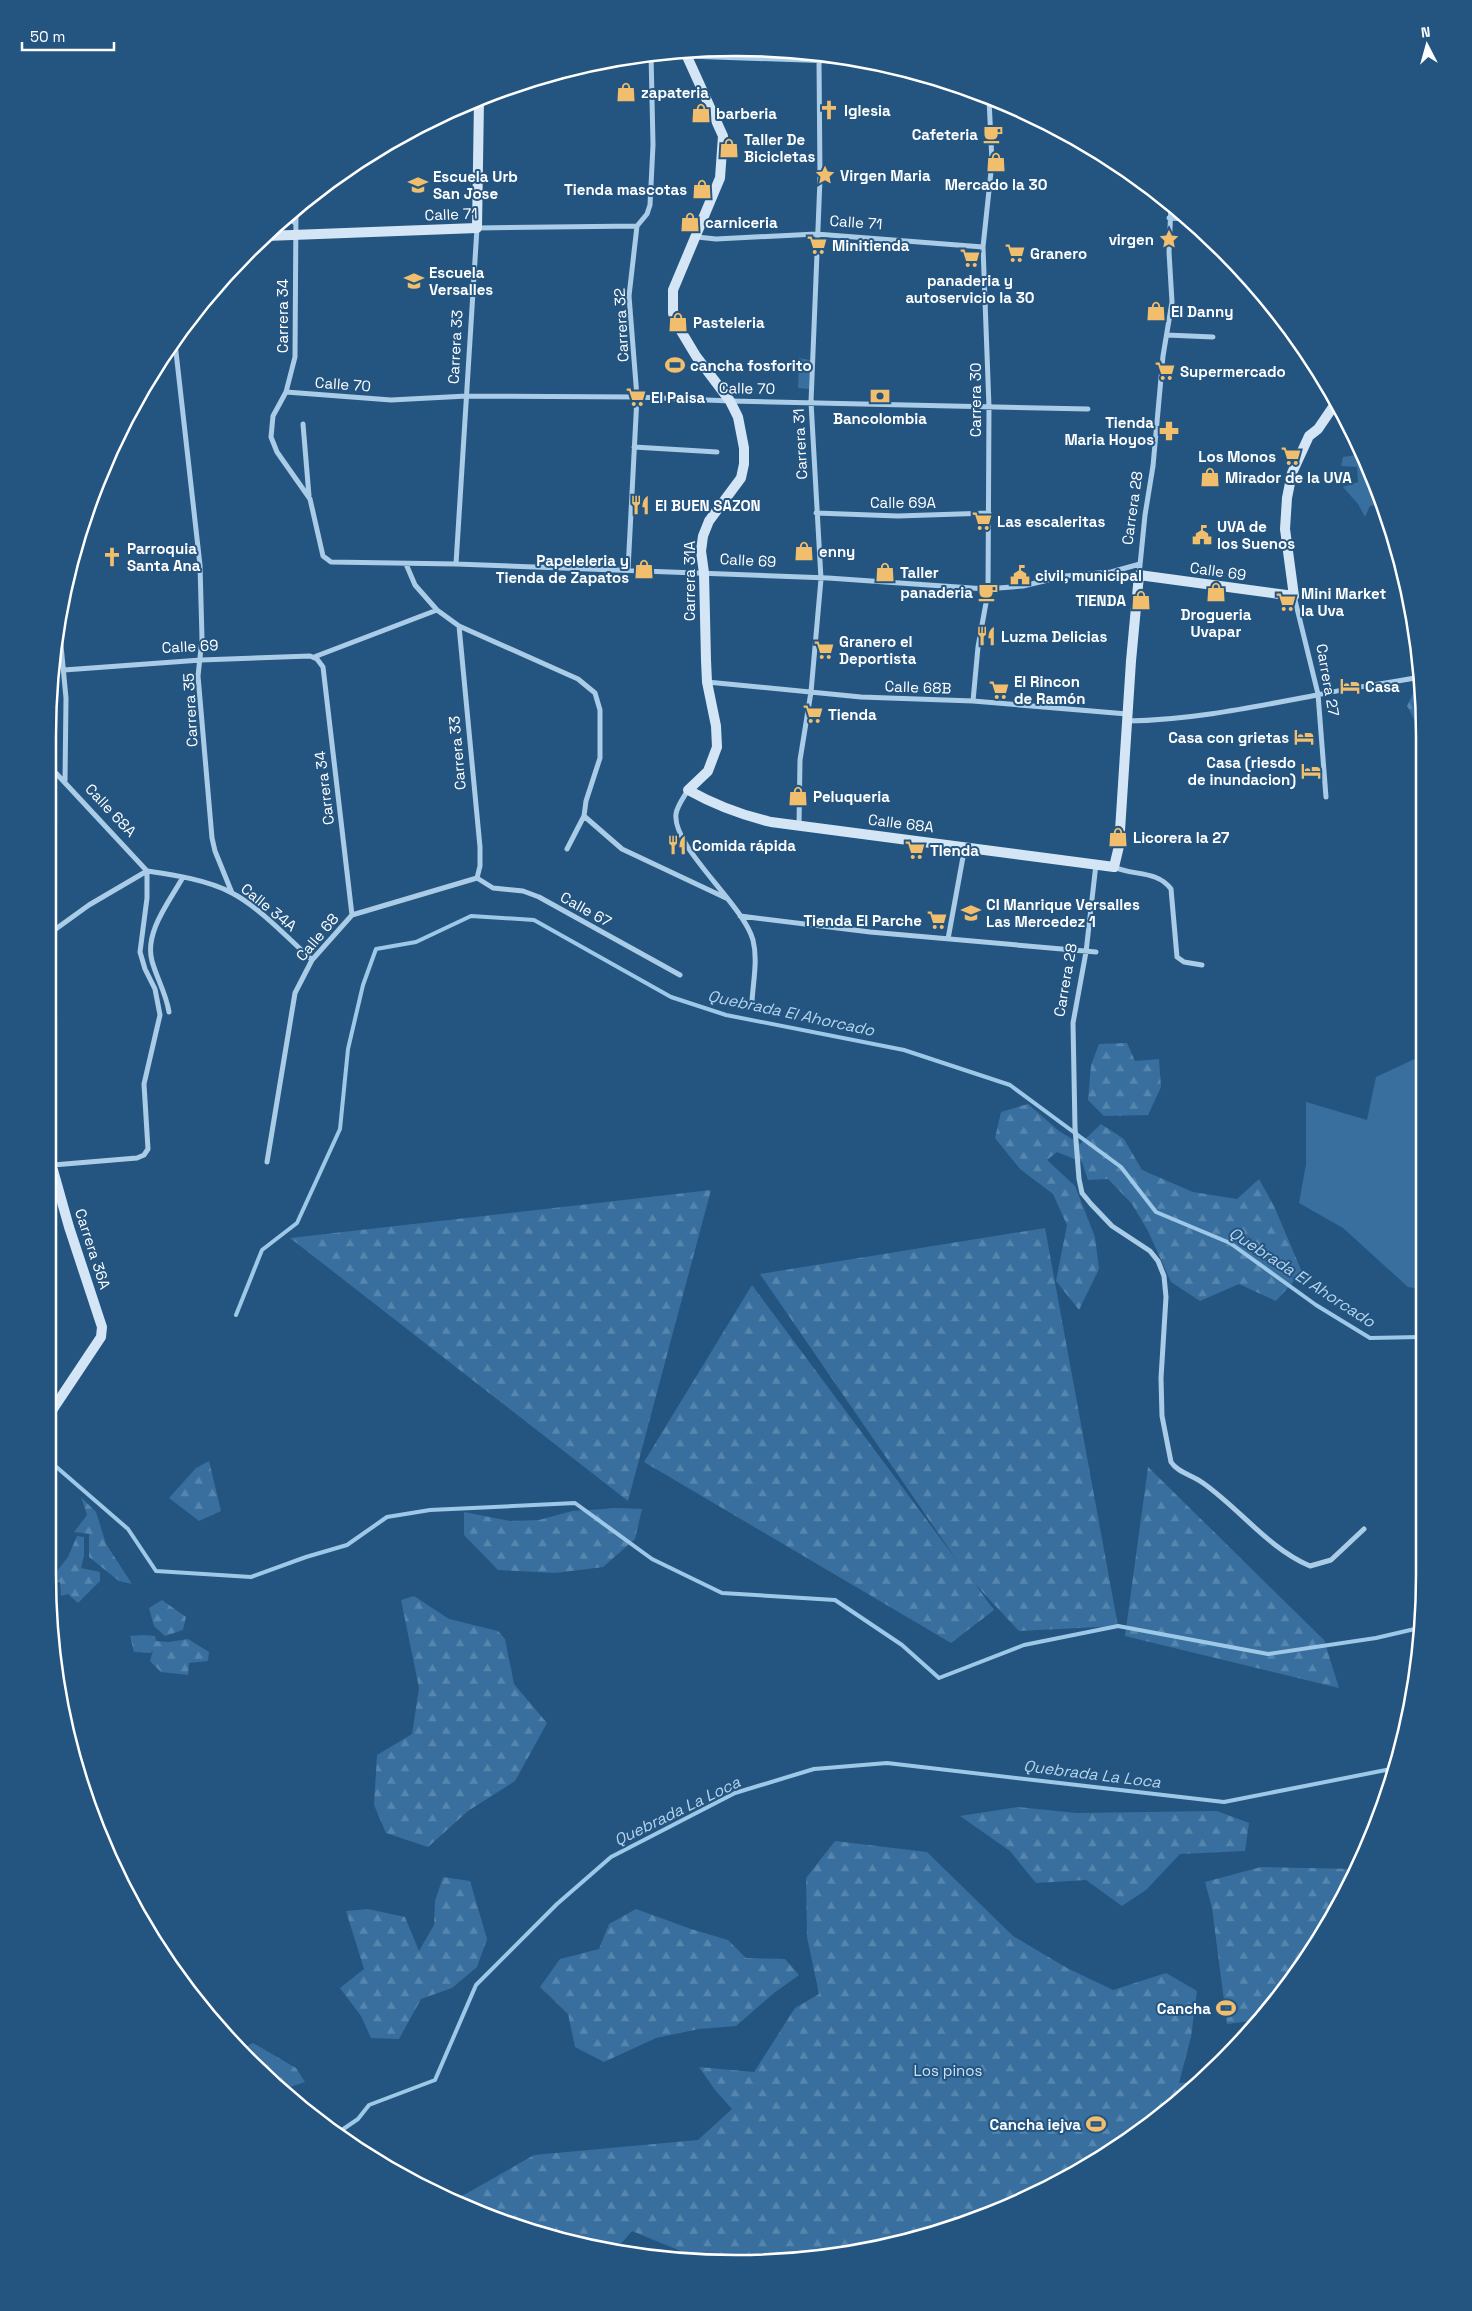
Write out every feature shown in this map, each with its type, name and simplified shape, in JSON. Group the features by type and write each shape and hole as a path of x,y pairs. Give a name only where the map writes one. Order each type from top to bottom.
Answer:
{"street":[{"path":"733,56 785,58"},
{"name":"Carrera 31A","path":"688,58 723,136 720,178 697,237 683,262 672,290 673,313 675,321 696,356 730,402 738,417 742,435 744,464 741,478 709,521 703,536 701,552 704,573 703,610 707,682 716,726 717,747 708,771 688,790 676,814 678,829 690,850 740,916 752,939 755,956 752,1002"},
{"name":"Carrera 31","path":"799,826 800,760 811,692 821,578 811,402 816,234 820,180 819,61"},
{"name":"Carrera 32","path":"628,570 636,397 628,296 637,226 647,214 650,205 653,145 651,62"},
{"name":"Carrera 30","path":"973,701 988,589 990,512 989,407 983,247 992,162 989,105"},
{"name":"Carrera 33","path":"456,564 476,228 478,107"},
{"name":"Carrera 28","path":"1114,867 1119,846 1127,718 1140,569 1172,302 1170,213"},
{"path":"1169,218 1176,218"},
{"name":"Carrera 34","path":"295,219 295,357 286,392 274,416 271,437 277,452 310,499 323,556"},
{"name":"Calle 71","path":"276,236 476,228 637,226"},
{"name":"Calle 71","path":"697,237 716,239 816,234 983,247"},
{"path":"1167,335 1213,337"},
{"name":"Carrera 35","path":"175,352 200,565 201,660 198,676 212,838 215,851 232,893"},
{"name":"Calle 70","path":"286,392 391,400 467,396 636,397 730,402 811,402 1088,409"},
{"name":"Carrera 27","path":"1326,797 1318,694 1294,596 1285,529 1287,498 1292,472 1309,436 1318,429 1332,409"},
{"path":"303,424 310,499"},
{"path":"634,447 717,452"},
{"name":"Calle 69A","path":"816,513 898,516 990,512"},
{"name":"Calle 69","path":"323,556 331,562 456,564 704,573 821,578 988,589 1023,586 1065,576 1140,569 1294,596"},
{"path":"406,564 415,585 437,610 459,626 578,678 595,692 600,710 600,758 586,801 584,816 567,849"},
{"name":"Calle 69","path":"64,670 201,660 316,658 437,610"},
{"name":"Carrera 33","path":"459,626 480,847 480,866 477,878"},
{"path":"62,645 66,698 65,781"},
{"name":"Carrera 34","path":"316,658 323,667 352,915"},
{"path":"1318,694 1413,678"},
{"name":"Calle 68B","path":"707,682 862,697 973,701 1127,718 1177,719 1227,713 1318,694"},
{"name":"Calle 68A","path":"56,773 147,870"},
{"name":"Calle 68A","path":"688,790 711,803 743,815 771,822 965,846 1096,864 1143,873 1165,881 1170,889 1177,957 1184,962 1202,966"},
{"path":"584,816 622,849 726,898"},
{"path":"948,939 965,846"},
{"name":"Carrera 28","path":"1096,864 1086,952 1073,1023 1075,1128 1079,1180 1082,1193 1112,1226 1134,1238 1150,1250 1158,1261 1164,1276 1166,1297 1161,1378 1162,1416 1171,1462 1175,1468 1198,1480 1218,1494 1292,1559 1310,1566 1331,1560 1364,1529"},
{"path":"56,928 147,870"},
{"path":"56,1165 136,1158 144,1155 148,1149 144,1084 160,1015 160,1002 145,969 140,952 147,898 147,870"},
{"name":"Calle 34A","path":"147,870 183,876 232,893 280,930 312,960"},
{"path":"169,1012 167,995 157,976 150,948 157,924 183,876"},
{"name":"Calle 68","path":"267,1162 295,993 312,960 352,915 393,901 477,878"},
{"name":"Calle 67","path":"477,878 493,888 523,891 539,897 680,975"},
{"path":"740,916 948,939 1096,952"},
{"name":"Carrera 36A","path":"56,1181 69,1227 102,1326 101,1337 56,1404"}],"green space":[{"path":"799,358 810,360 809,389 798,388"},
{"path":"1355,455 1375,505 1370,506 1365,517 1358,504 1343,487 1358,482 1357,467 1341,466 1343,457"},
{"path":"1414,692 1415,722 1407,706"},
{"path":"1127,1043 1135,1061 1159,1059 1161,1087 1148,1115 1104,1116 1088,1100 1091,1065 1099,1044"},
{"path":"1416,1058 1416,1288 1408,1287 1343,1228 1299,1203 1306,1164 1306,1102 1367,1120 1376,1077"},
{"path":"1028,1104 1059,1131 1080,1144 1101,1124 1124,1139 1142,1170 1193,1192 1237,1199 1259,1179 1274,1206 1302,1272 1276,1301 1239,1284 1200,1301 1171,1282 1148,1231 1132,1204 1108,1179 1088,1180 1082,1162 1057,1152 1047,1160 1075,1186 1095,1237 1099,1269 1079,1310 1056,1281 1067,1225 1053,1194 1020,1169 995,1138 1001,1112"},
{"path":"711,1190 628,1501 290,1238"},
{"path":"1045,1228 1118,1626 1019,1631 975,1584 994,1610 951,1643 644,1462 752,1285 958,1562 760,1274"},
{"path":"209,1461 221,1511 199,1521 169,1498 196,1468"},
{"path":"1148,1467 1324,1640 1339,1688 1125,1636"},
{"path":"81,1497 96,1512 106,1544 132,1584 119,1581 89,1557 89,1534 74,1532 87,1515"},
{"path":"619,1508 642,1509 635,1539 603,1567 555,1573 498,1570 464,1535 464,1512 510,1521 539,1520 572,1511"},
{"path":"77,1536 84,1537 84,1556 81,1568 100,1572 100,1581 78,1603 68,1594 61,1596 60,1582 56,1583 56,1572 68,1557"},
{"path":"414,1596 449,1619 498,1631 505,1639 514,1684 547,1723 515,1781 468,1811 428,1847 386,1833 374,1805 377,1755 412,1734 419,1688 401,1600"},
{"path":"162,1600 186,1617 183,1630 165,1636 154,1626 149,1608"},
{"path":"130,1636 155,1636 156,1641 169,1642 188,1639 209,1652 208,1661 189,1663 188,1675 161,1672 150,1661 153,1650 151,1653 134,1652"},
{"path":"1018,1807 1076,1813 1217,1811 1249,1823 1245,1851 1180,1854 1146,1890 1122,1906 1086,1880 1036,1883 1010,1851 960,1816"},
{"name":"Los pinos","path":"835,1841 927,1852 1013,1936 1067,1968 1113,1990 1166,1973 1197,1991 1191,2037 1179,2083 1188,2083 1150,2114 1114,2140 1076,2164 1037,2185 954,2219 912,2232 869,2242 825,2249 736,2255 684,2252 632,2231 620,2245 560,2232 518,2219 461,2196 534,2155 698,2140 732,2109 715,2090 699,2067 754,2072 795,2008 819,1994 807,1937 806,1878"},
{"path":"1261,1867 1349,1869 1325,1915 1301,1953 1248,2021 1227,2024 1212,1908 1205,1882"},
{"path":"443,1877 470,1881 487,1939 477,1967 452,1988 421,1999 399,2039 371,2038 361,2016 340,1988 364,1969 346,1911 368,1909 405,1917 419,1951 434,1925 435,1901"},
{"path":"636,1909 728,1940 746,1958 785,1959 799,1975 774,1993 736,2026 699,2029 656,2038 604,2062 575,2047 568,2014 540,1987 560,1959 599,1949 609,1924"},
{"path":"253,2043 296,2068 305,2082 289,2087 246,2046"}],"waterway":[{"name":"Quebrada El Ahorcado","path":"236,1315 262,1250 297,1223 340,1129 348,1049 363,985 376,949 416,942 471,916 534,920 671,997 726,1015 904,1050 1010,1085 1121,1167 1156,1212 1230,1243 1316,1305 1370,1338 1416,1337"},
{"path":"56,1467 128,1529 156,1571 251,1577 306,1557 347,1545 387,1517 430,1510 575,1503 652,1559 722,1593 835,1600 902,1645 939,1678 1024,1645 1118,1626 1268,1654 1376,1638 1413,1629"},
{"name":"Quebrada La Loca","path":"343,2129 358,2119 369,2105 435,2080 476,1985 557,1904 611,1857 735,1793 814,1769 887,1763 1224,1802 1387,1770"}],"place":[{"name":"zapateria","path":"626,92"},
{"name":"Iglesia","path":"829,110"},
{"name":"barberia","path":"701,113"},
{"name":"Cafeteria","path":"993,134"},
{"name":"Taller De Bicicletas","path":"729,148"},
{"name":"Mercado la 30","path":"996,162"},
{"name":"Virgen Maria","path":"825,175"},
{"name":"Escuela Urb San Jose","path":"418,185"},
{"name":"Tienda mascotas","path":"702,189"},
{"name":"carniceria","path":"690,222"},
{"name":"virgen","path":"1169,239"},
{"name":"Minitienda","path":"817,245"},
{"name":"Granero","path":"1015,253"},
{"name":"panaderia y autoservicio la 30","path":"970,258"},
{"name":"Escuela Versalles","path":"414,281"},
{"name":"El Danny","path":"1156,311"},
{"name":"Pasteleria","path":"678,322"},
{"name":"cancha fosforito","path":"675,365"},
{"name":"Supermercado","path":"1165,371"},
{"name":"Bancolombia","path":"880,396"},
{"name":"El Paisa","path":"636,397"},
{"name":"Tienda Maria Hoyos","path":"1169,431"},
{"name":"Los Monos","path":"1291,456"},
{"name":"Mirador de la UVA","path":"1210,477"},
{"name":"El BUEN SAZON","path":"640,505"},
{"name":"Las escaleritas","path":"982,521"},
{"name":"UVA de los Suenos","path":"1202,535"},
{"name":"enny","path":"804,551"},
{"name":"Parroquia Santa Ana","path":"112,557"},
{"name":"Papeleleria y Tienda de Zapatos","path":"644,569"},
{"name":"Taller","path":"885,572"},
{"name":"civil, municipal","path":"1020,575"},
{"name":"panaderia","path":"988,592"},
{"name":"Drogueria Uvapar","path":"1216,592"},
{"name":"TIENDA","path":"1141,600"},
{"name":"Mini Market la Uva","path":"1286,602"},
{"name":"Luzma Delicias","path":"986,636"},
{"name":"Granero el Deportista","path":"824,650"},
{"name":"Casa","path":"1350,686"},
{"name":"El Rincon de Ramón","path":"999,690"},
{"name":"Tienda","path":"813,714"},
{"name":"Casa con grietas","path":"1304,737"},
{"name":"Casa (riesdo de inundacion)","path":"1311,771"},
{"name":"Peluqueria","path":"798,796"},
{"name":"Licorera la 27","path":"1118,837"},
{"name":"Comida rápida","path":"677,845"},
{"name":"TIenda","path":"915,850"},
{"name":"CI Manrique Versalles Las Mercedez 1","path":"971,913"},
{"name":"Tienda El Parche","path":"937,920"},
{"name":"Cancha","path":"1226,2008"},
{"name":"Cancha iejva","path":"1096,2124"}]}
